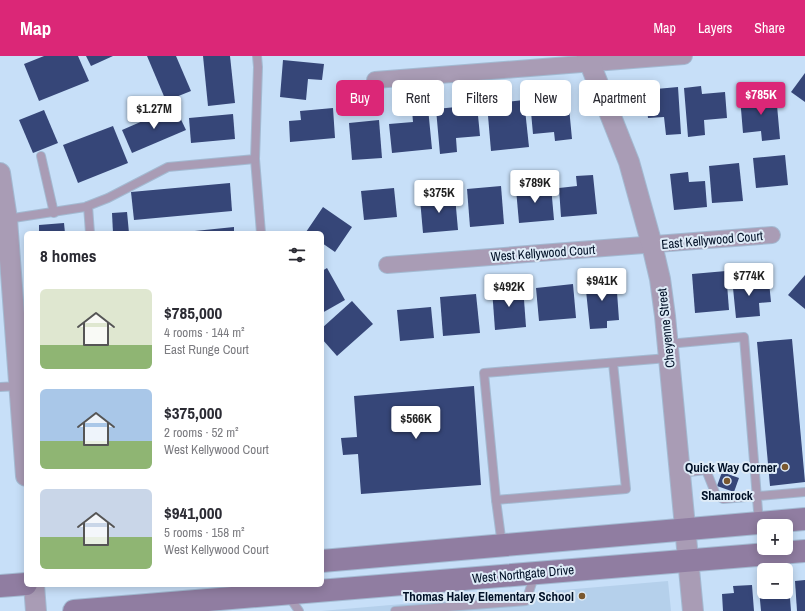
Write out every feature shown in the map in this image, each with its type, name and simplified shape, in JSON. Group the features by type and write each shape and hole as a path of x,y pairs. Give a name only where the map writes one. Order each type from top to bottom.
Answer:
{"main road":[{"path":"793,520 805,519"},
{"path":"324,561 757,523"},
{"name":"West Northgate Drive","path":"74,611 202,606 536,573 805,551"},
{"path":"0,586 24,584"}],"street":[{"path":"375,80 588,60 684,56"},
{"name":"Cheyenne Street","path":"588,60 628,162 652,244 660,279 693,611"},
{"path":"0,174 7,219 10,386 24,465"},
{"name":"East Kellywood Court","path":"652,244 772,235"},
{"name":"West Kellywood Court","path":"387,265 652,244"},
{"path":"34,587 36,611"}],"lane":[{"path":"257,56 258,68 255,159 261,231"},
{"path":"41,156 54,212"},
{"path":"7,219 88,206 108,198 168,167 255,159"},
{"path":"88,206 90,231"},
{"path":"502,546 496,500 484,373 613,362 744,337 759,519"},
{"path":"496,500 626,489 613,362"},
{"path":"680,473 706,470 716,495 723,499 805,492"},
{"path":"395,611 526,601 536,573"}],"shaded area":[{"name":"Thomas Haley Elementary School","path":"668,581 671,611 321,611"}],"building":[{"path":"44,56 78,56 89,81 39,101 24,64"},
{"path":"86,56 113,56 91,66"},
{"path":"147,56 176,56 191,91 166,101"},
{"path":"203,56 230,56 235,103 208,106"},
{"path":"283,60 324,64 322,80 308,79 306,100 280,97"},
{"path":"805,73 805,102 791,92"},
{"path":"701,86 702,94 725,92 727,118 704,120 705,135 688,137 684,88"},
{"path":"678,87 681,134 666,135 664,117 648,118 648,116 660,116 660,89"},
{"path":"776,94 780,139 762,141 761,131 743,133 740,97"},
{"path":"520,100 520,116 526,116 529,147 491,151 488,116 512,116 512,101"},
{"path":"175,107 186,130 132,153 122,130"},
{"path":"452,107 452,116 478,116 480,136 456,138 457,152 440,154 437,116 444,116 444,108"},
{"path":"333,108 335,138 290,142 289,121 301,120 300,111"},
{"path":"44,110 58,143 33,153 19,120"},
{"path":"233,114 235,139 191,143 189,118"},
{"path":"412,116 429,116 432,149 392,153 389,124 413,122"},
{"path":"531,116 570,116 572,139 555,141 554,132 533,134"},
{"path":"379,120 382,158 352,160 349,123"},
{"path":"113,126 128,163 78,183 63,145"},
{"path":"785,155 788,185 756,188 753,158"},
{"path":"739,163 743,201 712,203 709,166"},
{"path":"688,172 689,182 705,181 707,207 674,210 670,174"},
{"path":"593,175 597,214 561,217 559,188 577,186 576,176"},
{"path":"230,183 232,211 134,220 131,192"},
{"path":"501,186 504,224 470,227 467,189"},
{"path":"551,186 554,220 519,223 516,189"},
{"path":"394,188 397,217 364,220 361,191"},
{"path":"455,196 458,230 423,233 420,199"},
{"path":"323,207 352,227 335,252 324,244 324,231 307,231"},
{"path":"127,212 129,231 113,231 112,213"},
{"path":"64,223 65,231 39,231 39,225"},
{"path":"234,227 234,231 195,231"},
{"path":"327,268 345,300 324,312 324,270"},
{"path":"726,271 729,310 695,313 692,274"},
{"path":"805,275 805,309 788,295"},
{"path":"748,276 749,284 769,282 771,302 759,303 760,316 736,318 732,278"},
{"path":"616,278 619,320 607,321 607,328 590,329 585,281"},
{"path":"573,284 576,318 539,321 536,288"},
{"path":"523,286 526,327 495,330 492,289"},
{"path":"476,294 480,333 443,336 440,297"},
{"path":"352,301 373,324 337,356 324,341 324,326"},
{"path":"431,307 434,338 400,341 397,310"},
{"path":"792,339 805,482 770,486 757,342"},
{"path":"474,386 481,485 361,494 358,454 343,455 341,438 357,437 354,396"},
{"path":"722,472 739,478 734,492 717,486"},
{"path":"805,580 805,611 797,611 795,581"},
{"path":"752,585 754,611 723,611 722,594 734,593 733,586"},
{"path":"760,599 790,599 791,611 761,611"}],"place":[{"name":"Quick Way Corner","path":"785,467"},
{"name":"Shamrock","path":"727,481"},
{"name":"Thomas Haley Elementary School","path":"582,596"}]}
